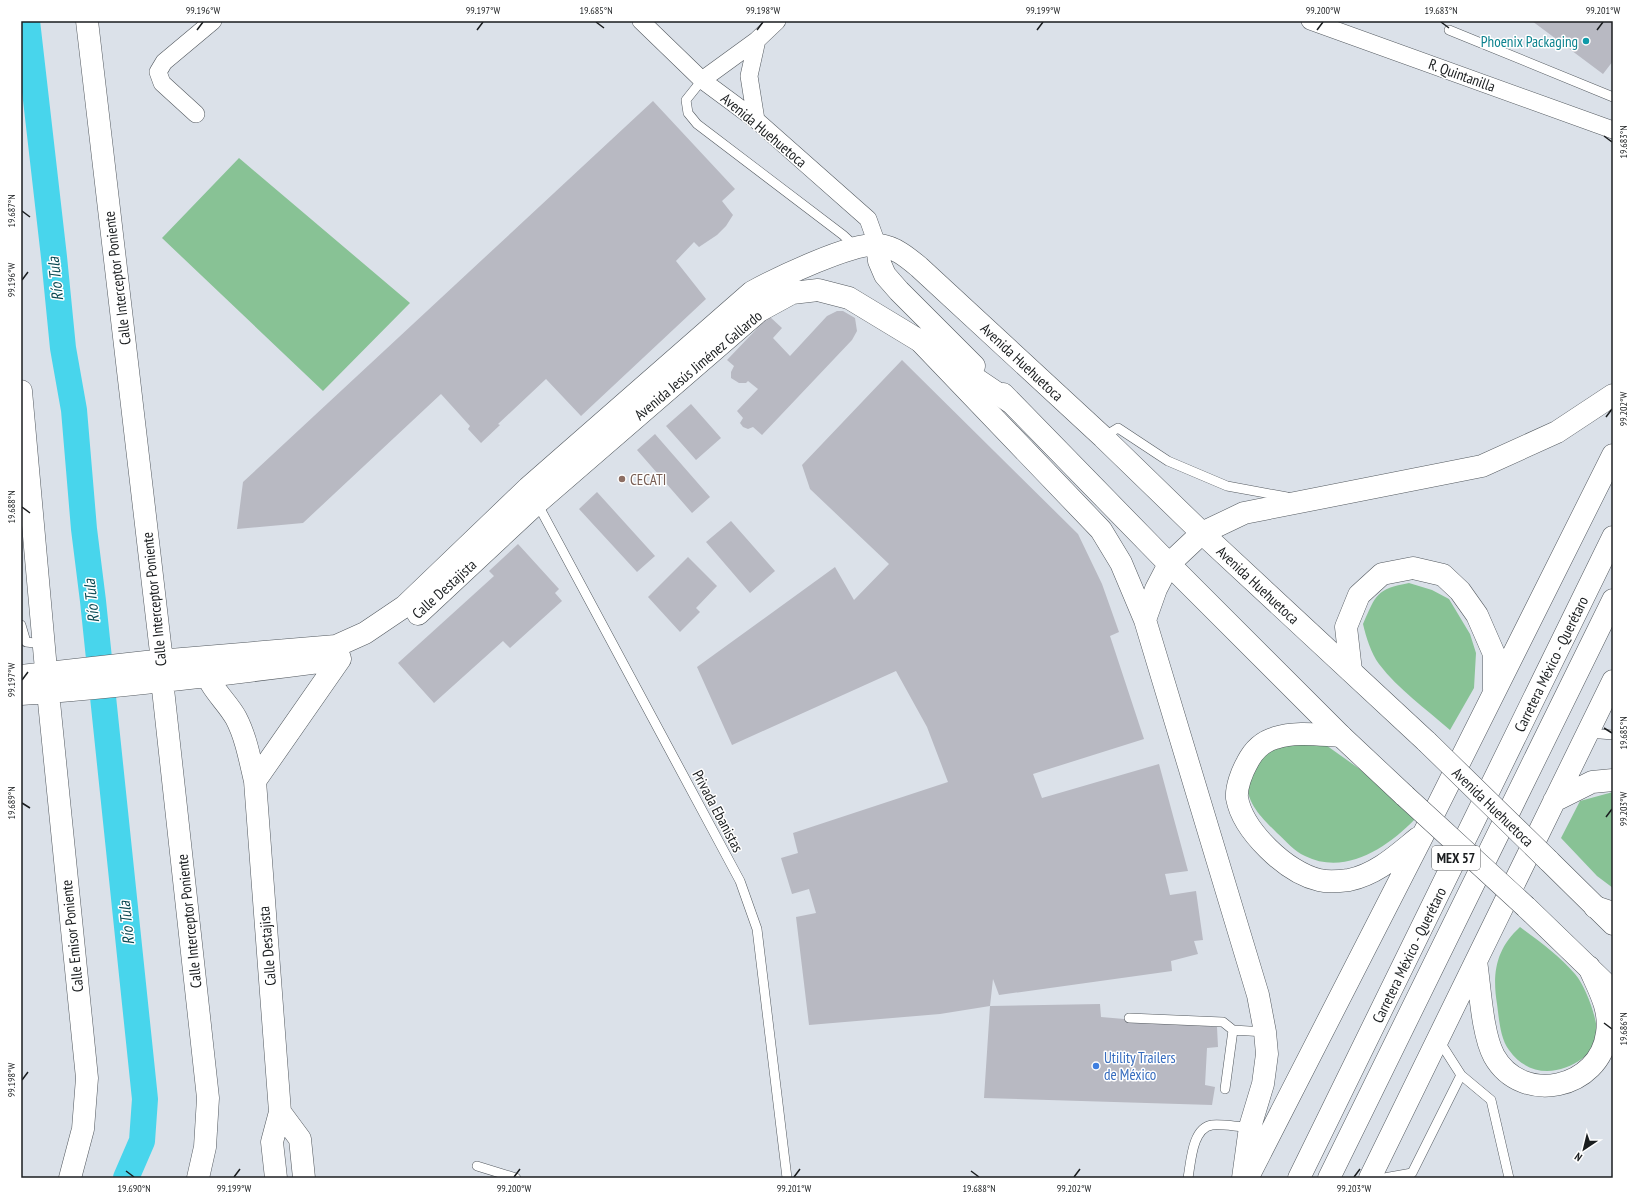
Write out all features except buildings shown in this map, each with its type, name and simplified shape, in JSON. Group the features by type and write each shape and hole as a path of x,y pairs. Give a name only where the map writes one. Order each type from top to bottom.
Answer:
{"main road":[{"name":"Calle Interceptor Poniente","path":"87,21 154,671 208,1098 205,1147 198,1178"},
{"path":"877,248 879,261 885,275 899,291 1013,404 1169,564 1341,736 1526,907 1613,991"},
{"name":"Avenida Huehuetoca","path":"877,248 919,267 1103,437 1202,533 1427,742 1548,860 1604,910 1613,924"},
{"name":"Avenida Jesús Jiménez Gallardo","path":"533,496 752,292 785,274 877,248"},
{"name":"Avenida Jesús Jiménez Gallardo","path":"533,496 759,311 792,293 818,290 849,298 920,341"},
{"path":"920,341 1013,404"},
{"path":"920,341 1101,530 1121,563 1145,620 1258,995 1265,1032 1267,1054 1263,1084 1250,1127 1244,1178"},
{"name":"Calle Emisor Poniente","path":"21,391 45,644 54,683 86,1078 83,1128 70,1178"},
{"path":"1145,620 1156,589 1169,564 1202,533 1244,513 1302,500 1482,466 1557,432 1613,395"},
{"path":"1247,1178 1424,834 1613,455"},
{"name":"Calle Destajista","path":"276,1178 272,1142 280,1112 255,781 246,744 236,719 205,668 338,652 405,606 533,496"},
{"name":"Carretera México - Querétaro","path":"1299,1178 1613,538"},
{"path":"1351,671 1346,627 1359,595 1382,574 1413,568 1443,575 1460,591 1477,615 1494,654 1494,695"},
{"name":"Carretera México - Querétaro","path":"1329,1178 1613,600"},
{"path":"255,781 338,652"},
{"path":"21,694 54,683 154,671 205,668"},
{"path":"21,676 54,683"},
{"path":"1370,1178 1613,682"},
{"path":"1341,736 1300,734 1274,738 1254,749 1242,771 1237,797 1245,821 1270,850 1292,869 1319,880 1349,880 1378,870 1424,834"},
{"path":"1554,801 1592,782 1613,780"},
{"path":"1476,961 1487,1035 1494,1056 1507,1073 1526,1084 1545,1086 1563,1084 1583,1074 1599,1056 1607,1033 1607,1010 1589,967"},
{"path":"280,1112 300,1139 304,1178"}],"street":[{"path":"196,114 162,83 158,72 164,62 213,21"},
{"name":"Avenida Huehuetoca","path":"641,21 702,80 756,120 868,219 877,248"},
{"path":"702,80 757,40 777,21"},
{"name":"R. Quintanilla","path":"1310,21 1613,130"},
{"path":"756,120 749,76 757,40"}],"lane":[{"path":"1449,30 1613,96"},
{"path":"702,80 686,100 688,113 697,124 844,235 877,248"},
{"path":"1103,437 1118,428 1168,461 1227,486 1302,500"},
{"name":"Privada Ebanistas","path":"533,496 740,881 757,930 787,1178"},
{"path":"21,625 26,642 45,644"},
{"path":"1588,732 1613,735"},
{"path":"1128,1018 1223,1022 1233,1030 1265,1032"},
{"path":"1225,1089 1233,1030"},
{"path":"1438,1038 1462,1075 1491,1100 1509,1178"},
{"path":"1384,1178 1411,1175 1462,1075"},
{"path":"1188,1178 1196,1139 1202,1131 1211,1125 1250,1127"},
{"path":"477,1166 516,1178"}],"green space":[{"path":"239,158 410,303 323,391 162,238"},
{"path":"1409,583 1432,590 1449,599 1470,634 1476,653 1474,688 1450,730 1403,690 1379,664 1369,645 1363,624 1378,595 1390,588"},
{"path":"1316,738 1361,770 1415,819 1392,840 1364,856 1350,861 1335,863 1320,861 1305,856 1294,849 1266,822 1251,802 1248,787 1249,779 1264,749"},
{"path":"1613,792 1613,888 1597,876 1561,838 1580,801"},
{"path":"1520,927 1549,949 1569,967 1580,980 1592,1007 1597,1026 1597,1042 1592,1051 1574,1064 1564,1068 1544,1071 1525,1065 1509,1050 1502,1034 1499,1022 1496,993 1496,972 1501,953 1512,935"}],"waterway":[{"name":"Río Tula","path":"27,21 63,348 74,410 84,529 93,601 145,1099 142,1141 126,1178"}],"place":[{"name":"Phoenix Packaging","path":"1586,41"},
{"name":"CECATI","path":"622,479"},
{"name":"Utility Trailers de México","path":"1096,1066"}]}
